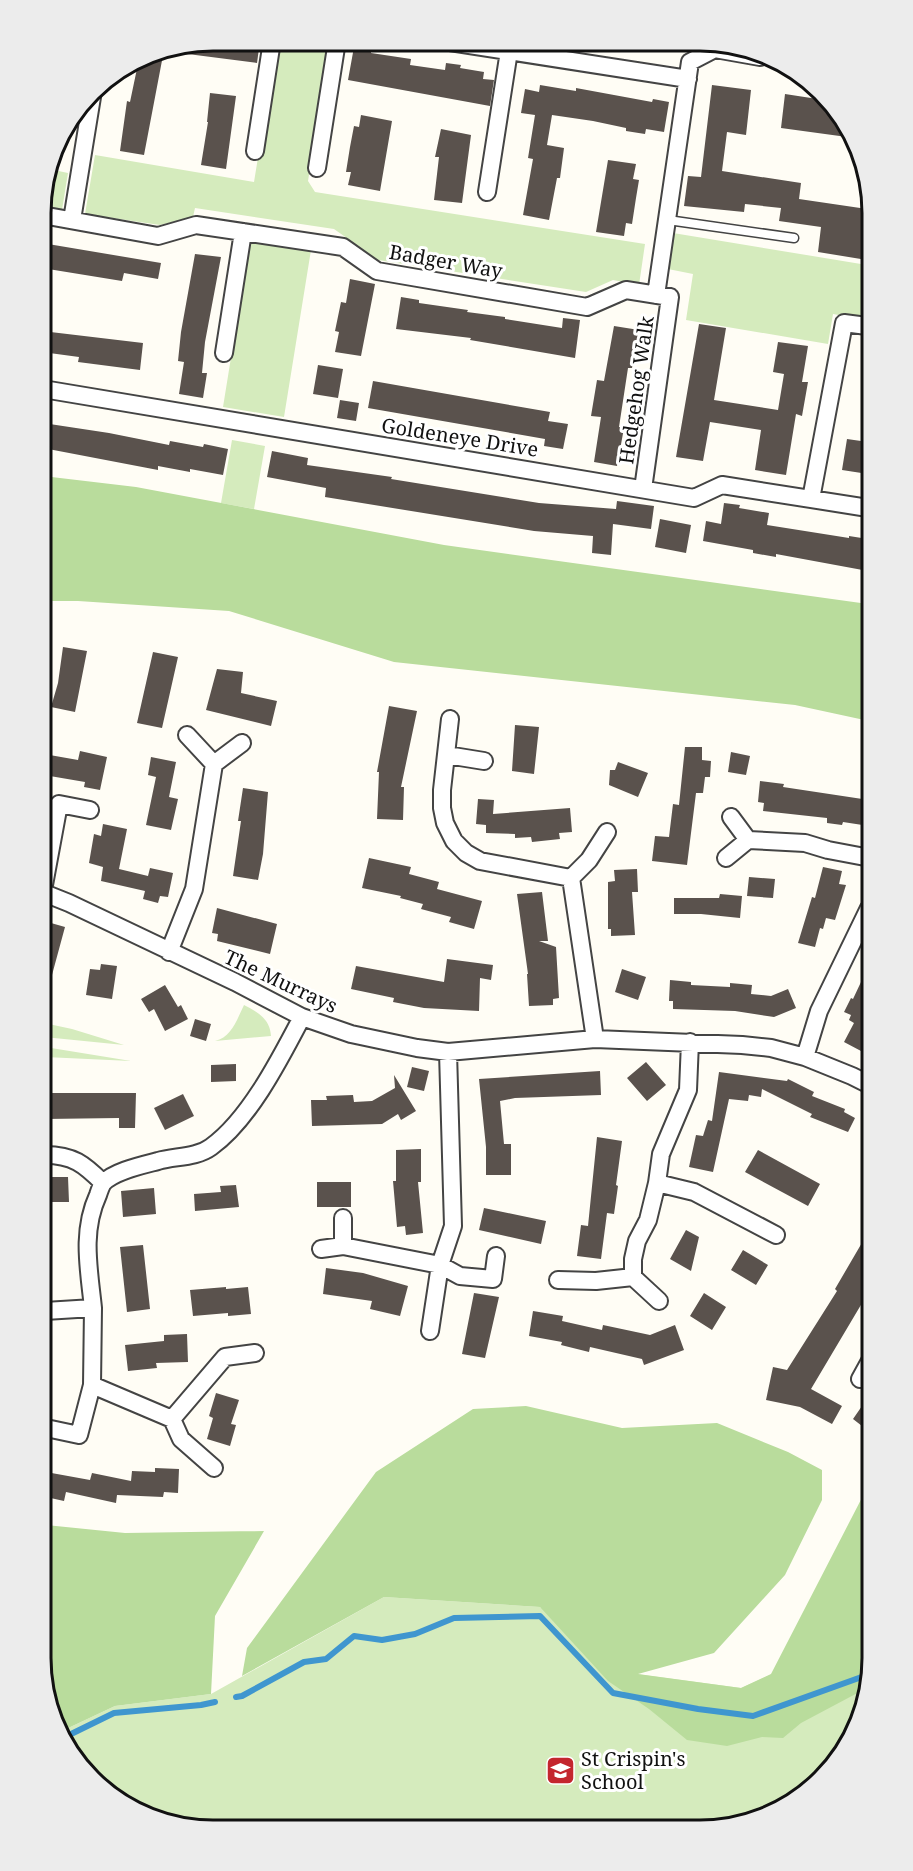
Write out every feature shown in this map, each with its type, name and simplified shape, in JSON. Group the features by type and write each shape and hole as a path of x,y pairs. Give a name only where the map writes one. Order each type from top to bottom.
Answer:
{"street":[{"path":"255,151 270,51"},
{"path":"317,168 335,51"},
{"path":"486,192 509,51 688,79 690,62 707,51"},
{"name":"Hedgehog Walk","path":"643,489 663,296 668,220 688,79"},
{"path":"72,220 90,107"},
{"name":"Badger Way","path":"51,216 158,236 196,225 343,247 377,271 586,307 627,290 663,296"},
{"path":"224,353 243,232"},
{"path":"811,499 844,323 862,325"},
{"name":"Goldeneye Drive","path":"51,390 694,498 722,485 862,507"},
{"path":"450,719 442,808 445,823 454,841 466,853 480,861 571,878"},
{"path":"187,735 214,764"},
{"path":"169,952 194,889 214,764 242,743"},
{"path":"447,755 484,761"},
{"path":"51,847 59,804 90,810"},
{"path":"731,817 748,840"},
{"path":"571,878 588,860 607,832"},
{"path":"726,858 748,840 805,843 862,856"},
{"path":"571,878 595,1039"},
{"name":"The Murrays","path":"51,896 302,1017 351,1034 448,1052 595,1039 690,1042 771,1048 804,1057 862,1081"},
{"path":"804,1057 819,1011 862,922"},
{"path":"51,1429 79,1435 92,1385 93,1308 86,1245 91,1210 103,1183 130,1168 167,1158 188,1157 209,1149 232,1129 268,1077 302,1017"},
{"path":"633,1277 635,1250 648,1220 661,1154 688,1090 690,1042"},
{"path":"430,1331 440,1265 453,1226 448,1052"},
{"path":"51,1155 63,1155 85,1165 103,1183"},
{"path":"657,1183 694,1192 776,1236"},
{"path":"343,1246 344,1218"},
{"path":"321,1249 343,1246 440,1265 460,1276 494,1279 496,1256"},
{"path":"558,1280 596,1281 633,1277"},
{"path":"633,1277 659,1302"},
{"path":"51,1311 93,1308"},
{"path":"172,1419 225,1357 255,1353"},
{"path":"860,1379 862,1375"},
{"path":"92,1385 172,1419 181,1439 214,1468"}],"lane":[{"path":"668,220 794,238"}],"green space":[{"path":"275,51 329,51 308,181 315,192 645,244 639,285 613,280 586,292 378,260 334,229 195,208 193,217 160,225 85,214 95,155 254,182"},
{"path":"57,171 68,173 62,210 51,208"},
{"path":"673,233 862,264 862,319 833,314 828,344 686,320 693,274 668,269"},
{"path":"250,240 311,250 284,417 223,407"},
{"path":"232,440 265,446 254,509 221,503"},
{"path":"51,477 136,487 444,545 862,603 862,719 795,705 394,662 229,611 51,601"},
{"path":"244,1005 266,1021 271,1036 215,1041 230,1032"},
{"path":"51,1024 72,1029 124,1045 51,1038"},
{"path":"51,1048 131,1061 51,1057"},
{"path":"526,1406 622,1428 717,1423 788,1452 822,1470 822,1500 785,1575 714,1653 638,1674 741,1688 771,1674 862,1498 862,1668 858,1693 801,1723 783,1738 762,1737 727,1746 687,1740 649,1709 608,1681 540,1607 384,1597 242,1676 247,1648 376,1472 473,1409"},
{"path":"51,1526 125,1533 264,1531 215,1616 211,1694 115,1706 67,1728 63,1720 52,1679"},
{"path":"384,1597 540,1607 636,1674 741,1688 850,1639 862,1655 859,1689 853,1710 845,1730 828,1757 807,1780 790,1793 762,1808 721,1819 192,1819 161,1811 123,1793 106,1780 85,1757 67,1728 115,1706 211,1694"}],"building":[{"path":"259,51 257,63 184,54"},
{"path":"353,51 371,51 371,53 411,59 410,65 445,70 446,63 461,65 460,68 484,72 483,79 494,80 490,106 348,80"},
{"path":"162,60 144,155 120,151 127,101 130,102 137,71"},
{"path":"540,85 576,91 576,88 652,102 653,99 669,102 664,132 646,129 645,134 593,121 552,115 547,145 564,148 560,178 557,178 549,220 523,215 533,159 528,158 535,115 521,113 525,89 539,92"},
{"path":"712,85 751,90 746,135 727,132 722,171 801,183 799,199 862,208 862,259 818,252 821,227 779,221 781,208 745,204 744,212 684,206 688,176 701,177"},
{"path":"210,93 236,96 226,169 201,165"},
{"path":"785,94 813,98 828,114 842,136 781,128"},
{"path":"361,115 392,121 380,191 348,185 351,172 346,172 350,147 354,126 359,127"},
{"path":"441,129 471,135 462,203 434,200 439,157 435,157"},
{"path":"608,160 636,164 633,179 639,180 632,224 626,223 624,236 596,232"},
{"path":"51,245 161,263 158,279 124,273 122,281 51,269"},
{"path":"195,254 221,257 205,342 202,373 207,373 203,398 179,394 184,362 178,361 181,332"},
{"path":"350,279 375,284 361,356 335,352 339,332 335,331 341,302 346,303"},
{"path":"401,297 419,300 419,303 562,328 563,318 580,320 575,358 470,340 471,338 396,329"},
{"path":"699,324 726,328 714,400 778,410 784,374 773,372 778,342 808,346 802,382 808,382 802,416 796,414 786,475 755,470 761,430 710,422 703,461 676,457"},
{"path":"614,326 639,330 632,368 628,368 619,427 624,428 617,466 594,462 601,417 591,416 597,380 604,381"},
{"path":"51,332 143,343 140,370 78,362 79,357 51,353"},
{"path":"318,365 343,369 338,398 313,394"},
{"path":"373,381 550,412 548,421 568,424 563,449 544,446 545,439 368,408"},
{"path":"340,400 359,403 356,421 337,418"},
{"path":"51,424 169,445 170,441 228,449 223,475 158,466 158,470 51,450"},
{"path":"847,439 862,441 862,473 842,470"},
{"path":"272,451 308,458 307,465 392,477 391,479 539,503 616,509 617,501 654,506 651,529 613,524 611,555 592,553 593,536 534,531 325,497 326,488 267,477"},
{"path":"724,503 769,513 767,525 862,538 862,570 776,554 776,557 753,553 753,550 703,541 706,521 721,524"},
{"path":"660,519 691,525 686,553 655,547"},
{"path":"63,647 87,651 75,712 51,707 58,683"},
{"path":"153,652 178,657 162,728 137,723"},
{"path":"217,669 243,672 241,693 277,701 271,726 206,710"},
{"path":"389,706 417,711 401,787 404,787 403,820 377,819 379,772 377,772"},
{"path":"515,725 539,727 534,774 512,771"},
{"path":"685,747 702,747 702,760 711,761 710,777 705,777 703,793 696,793 687,865 652,861 655,836 669,837 673,804 679,805"},
{"path":"80,751 107,757 100,790 84,787 85,782 51,776 51,755 78,760"},
{"path":"731,752 750,756 746,775 728,772"},
{"path":"151,757 176,762 169,797 178,799 171,830 146,825 156,777 148,775"},
{"path":"618,762 648,773 638,797 609,785 610,770 615,770"},
{"path":"760,781 784,784 783,787 862,799 862,825 843,822 842,825 827,823 827,818 763,811 764,803 758,802"},
{"path":"243,788 268,792 263,854 258,880 233,876"},
{"path":"478,799 494,800 493,814 570,808 572,832 559,833 560,839 532,842 531,837 515,838 515,834 486,833 486,825 476,824"},
{"path":"103,824 127,829 119,869 148,876 150,868 173,873 168,897 160,896 158,903 143,899 145,891 101,881 103,867 89,863 94,834 101,836"},
{"path":"369,858 411,867 409,874 439,882 437,889 482,901 474,929 449,922 451,917 421,909 423,904 400,898 401,896 362,888"},
{"path":"823,867 842,871 839,884 846,885 835,920 826,918 823,929 820,928 815,947 798,943 812,897 815,898"},
{"path":"637,869 638,892 632,892 635,935 611,936 611,929 608,929 608,882 615,881 614,870"},
{"path":"749,877 775,879 773,898 747,896"},
{"path":"542,892 548,941 539,941 556,947 559,998 553,999 553,1005 529,1006 528,974 517,894"},
{"path":"720,894 742,896 740,918 674,914 674,898 719,898"},
{"path":"217,908 277,924 270,954 217,941 218,934 212,933"},
{"path":"51,923 65,927 51,979"},
{"path":"447,959 493,965 491,980 480,978 479,1011 424,1008 393,1002 394,998 351,989 356,966 444,982"},
{"path":"101,964 117,966 112,999 86,995 90,969 100,970"},
{"path":"622,969 646,977 638,1000 615,992"},
{"path":"670,980 691,982 691,985 730,987 730,983 752,985 751,994 771,996 788,989 796,1008 774,1017 735,1011 673,1009 673,1001 669,1001"},
{"path":"862,980 861,1051 844,1042 854,1023 849,1020 851,1015 844,1012 851,998 853,999"},
{"path":"165,985 178,1007 181,1005 188,1019 165,1031 154,1009 149,1012 141,999"},
{"path":"195,1019 211,1024 206,1041 190,1036"},
{"path":"646,1062 666,1085 647,1101 627,1078"},
{"path":"236,1064 236,1081 211,1082 211,1065"},
{"path":"412,1067 429,1071 424,1091 407,1087"},
{"path":"600,1071 601,1095 515,1098 500,1101 504,1144 511,1144 511,1175 486,1175 486,1147 479,1079"},
{"path":"719,1072 787,1081 788,1079 814,1092 812,1096 845,1109 844,1112 855,1118 848,1132 810,1117 812,1114 762,1089 761,1097 749,1095 748,1101 729,1099 713,1172 689,1167 696,1135 703,1136 708,1120 712,1121"},
{"path":"394,1075 416,1111 401,1120 398,1114 382,1124 312,1126 311,1100 327,1100 326,1096 353,1095 354,1102 372,1101 395,1088"},
{"path":"51,1093 136,1093 135,1128 119,1128 119,1118 51,1119"},
{"path":"183,1094 194,1116 165,1130 154,1108"},
{"path":"597,1137 622,1141 614,1214 607,1213 601,1259 577,1256 581,1225 588,1226"},
{"path":"421,1149 421,1182 418,1182 423,1233 406,1235 405,1226 397,1227 393,1181 396,1181 396,1150"},
{"path":"758,1150 820,1184 808,1206 745,1172"},
{"path":"51,1177 68,1177 69,1202 51,1202"},
{"path":"317,1182 351,1182 351,1207 317,1207"},
{"path":"236,1185 239,1207 195,1211 194,1194 221,1192 220,1186"},
{"path":"154,1188 156,1214 123,1217 121,1191"},
{"path":"484,1208 546,1221 541,1244 479,1230"},
{"path":"686,1230 699,1237 691,1271 670,1259"},
{"path":"862,1243 862,1303 811,1389 842,1406 832,1424 800,1407 766,1400 773,1367 787,1370 837,1291 835,1289"},
{"path":"143,1245 150,1309 127,1312 120,1247"},
{"path":"743,1250 768,1265 756,1285 731,1270"},
{"path":"326,1268 363,1273 408,1286 400,1316 370,1309 372,1301 323,1294"},
{"path":"226,1287 226,1289 248,1287 251,1314 193,1316 190,1290"},
{"path":"474,1293 499,1297 485,1358 462,1354"},
{"path":"704,1293 726,1307 712,1330 690,1316"},
{"path":"533,1311 563,1316 562,1321 602,1330 603,1325 650,1335 675,1325 684,1350 644,1365 642,1359 590,1347 589,1352 561,1345 562,1342 529,1336"},
{"path":"187,1334 188,1362 156,1363 157,1368 128,1371 125,1345 164,1341 164,1335"},
{"path":"216,1393 239,1400 231,1424 236,1425 230,1446 207,1439 213,1418 209,1416"},
{"path":"862,1406 862,1426 853,1419"},
{"path":"155,1468 179,1469 178,1493 164,1492 163,1497 117,1495 116,1503 66,1492 64,1501 51,1498 51,1473 90,1480 92,1473 131,1481 132,1471 155,1472"}],"waterway":[{"path":"236,1697 242,1696 304,1662 326,1659 354,1636 382,1640 415,1634 454,1618 540,1616 613,1693 698,1709 753,1716 861,1677"},
{"path":"71,1734 114,1713 215,1702"}],"place":[{"name":"St Crispin's School","path":"560,1770"}]}
